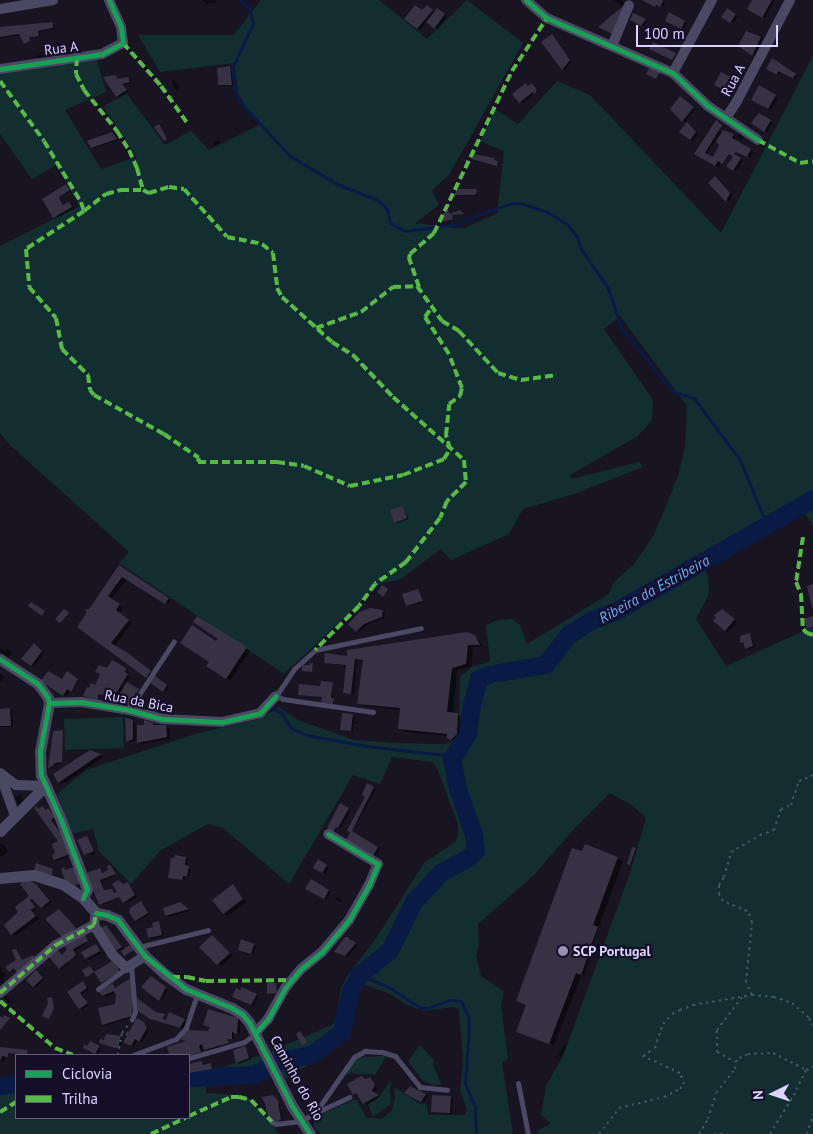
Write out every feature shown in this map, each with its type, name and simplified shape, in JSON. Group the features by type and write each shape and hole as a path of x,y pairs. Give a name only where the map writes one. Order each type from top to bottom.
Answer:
{"street":[{"path":"0,9 53,0"},
{"name":"Rua A","path":"0,69 102,54 123,43 121,27 109,0"},
{"path":"526,0 547,18 673,73 708,106 758,140"},
{"path":"673,73 712,0"},
{"name":"Rua A","path":"726,118 737,101 790,0"},
{"path":"612,46 629,5"},
{"path":"0,658 38,684 50,703 40,752 40,770 45,786 62,820 85,894 96,913 94,925 112,954 129,967 142,952"},
{"name":"Rua da Bica","path":"50,703 81,702 129,710 162,719 222,722 260,713 276,696"},
{"path":"0,774 16,785 45,786"},
{"path":"0,774 15,816"},
{"path":"0,831 45,786"},
{"path":"255,1033 268,1019 285,988 301,969 322,952 349,920 378,864 328,834"},
{"path":"0,878 23,874 47,878 85,894"},
{"name":"Caminho do Rio","path":"96,913 118,920 142,952 165,974 197,994 242,1014 255,1033 273,1072 300,1121 310,1134"},
{"path":"0,993 56,945 94,925"}],"lane":[{"path":"372,712 283,699 276,696 294,669 315,650 421,628"},
{"path":"129,710 174,641"},
{"path":"142,952 208,930"},
{"path":"98,989 129,967 135,1012 132,1019"},
{"path":"136,1054 176,1040 186,1028 197,994"},
{"path":"190,1058 244,1042 255,1033"},
{"path":"315,1113 354,1057 365,1052 382,1052 396,1056 420,1087 447,1090"},
{"path":"518,1083 528,1134"},
{"path":"272,1122 276,1124 300,1121 349,1097"}],"path":[{"path":"752,995 746,982 752,922 747,911 723,901 719,894 719,884 724,877 731,852 760,835 774,830 781,809 791,805 799,781 813,775"},
{"path":"599,1134 619,1108 664,1097 680,1089 684,1084 680,1073 643,1056 655,1048 660,1028 672,1014 693,1005 752,995 783,999 792,1003 809,1018 813,1025"},
{"path":"736,1062 717,1052 717,1030 742,997"},
{"path":"118,1054 122,1033 132,1019"},
{"path":"698,1134 708,1119 716,1093 735,1069 739,1058 748,1054 766,1052 777,1054 806,1070"},
{"path":"770,1134 795,1094 806,1070 813,1067"},
{"path":"807,1134 813,1114"},
{"path":"714,1134 728,1134"}],"green space":[{"path":"261,0 379,0 427,39 467,0 523,43 449,175 432,190 439,205 415,223 456,228 465,228 497,213 504,151 480,141 495,109 518,124 557,81 590,95 721,233 813,56 813,524 805,514 703,565 708,577 709,594 696,619 726,666 813,627 813,1134 538,1134 537,1131 551,1123 541,1115 546,1086 563,1056 630,873 646,818 633,806 610,793 573,830 533,876 478,924 479,945 476,955 481,976 504,992 501,1005 508,1059 502,1062 513,1134 321,1134 314,1127 314,1120 317,1116 356,1099 366,1117 382,1119 392,1110 395,1098 394,1087 422,1105 424,1103 427,1105 428,1115 465,1115 467,1110 460,1090 463,1061 459,1010 454,1007 423,1011 407,1005 392,995 364,984 355,999 350,1029 327,1053 286,1079 279,1071 271,1051 332,1025 336,1019 341,988 346,978 377,937 424,863 455,842 458,835 458,824 437,768 432,762 392,757 380,784 353,775 289,884 223,828 208,824 161,850 131,884 99,851 93,829 71,834 57,794 86,770 198,733 259,719 279,707 298,720 354,740 444,744 451,742 458,736 459,729 460,677 473,666 490,662 486,625 498,620 512,619 520,625 527,644 609,594 614,582 634,564 654,535 678,476 685,447 687,406 620,316 604,329 653,400 652,420 638,436 570,475 571,479 639,462 643,467 574,494 523,509 509,534 451,560 441,549 399,580 381,583 284,674 119,563 129,552 10,445 0,433 0,246 80,206 56,165 32,179 0,134 0,75 13,70 96,57 106,92 65,110 101,169 137,157 103,106 127,94 165,145 191,131 209,150 261,124 247,109 238,93 234,63 160,72 138,35 234,35"},
{"path":"123,717 124,748 65,750 64,719"},
{"path":"420,1045 434,1060 433,1064 441,1084 433,1085 422,1080 408,1061"},
{"path":"260,1055 268,1072 219,1086 206,1087 206,1093 243,1095 254,1101 279,1134 0,1134 0,1081 15,1078 15,1119 190,1119 190,1074 212,1071"},
{"path":"386,1056 376,1074 355,1074 352,1072 347,1075 346,1072 351,1062 361,1057"},
{"path":"389,1082 392,1083 390,1087 391,1104 373,1117 368,1104 381,1095"}],"building":[{"path":"642,0 663,1 660,7 656,5 655,7"},
{"path":"752,0 772,0 762,18 747,9"},
{"path":"415,5 422,10 427,5 433,10 417,29 404,19"},
{"path":"622,7 624,8 612,34 598,27"},
{"path":"437,8 445,14 434,29 426,22"},
{"path":"727,8 736,14 730,23 721,17"},
{"path":"669,12 685,21 681,29 665,21"},
{"path":"633,13 646,19 641,26 630,20"},
{"path":"53,22 53,28 38,31 39,36 29,37 30,41 24,44 19,34 0,37 0,27"},
{"path":"746,31 761,37 752,56 738,46"},
{"path":"552,34 570,60 562,70 541,42"},
{"path":"653,42 676,53 672,60 649,49"},
{"path":"772,58 796,74 793,78 778,71 777,75 766,69"},
{"path":"230,66 232,85 218,85 217,68"},
{"path":"650,66 660,72 656,79 646,74"},
{"path":"721,72 735,79 728,92 714,85"},
{"path":"115,75 118,79 128,77 130,82 122,84 127,90 116,97 103,77"},
{"path":"526,83 528,86 532,83 537,90 534,95 533,92 519,103 512,94"},
{"path":"759,85 776,95 768,109 751,100"},
{"path":"680,96 694,107 682,122 670,109"},
{"path":"759,113 771,120 764,132 751,123"},
{"path":"716,120 722,125 705,153 713,157 719,145 716,142 723,130 734,134 732,138 751,149 747,157 736,152 734,154 741,158 733,171 726,166 733,157 729,154 722,164 718,161 715,166 694,154"},
{"path":"687,122 696,132 690,140 679,132"},
{"path":"159,124 167,139 164,141 154,127"},
{"path":"112,132 117,139 91,148 87,141"},
{"path":"474,154 495,158 494,160 498,161 497,166 472,159"},
{"path":"715,176 730,193 726,202 708,183"},
{"path":"66,184 70,190 59,197 63,205 69,202 72,207 53,218 42,199"},
{"path":"457,189 477,189 476,195 454,195"},
{"path":"460,210 464,214 452,215 453,219 441,222 443,213 448,211 450,214"},
{"path":"403,506 407,518 394,523 390,510"},
{"path":"119,565 169,598 165,604 122,577 108,596 120,604 116,610 129,620 111,643 128,653 151,671 146,678 77,627 87,612 85,610 89,609"},
{"path":"813,584 813,608 812,608 807,586"},
{"path":"382,585 388,589 383,597 377,592"},
{"path":"418,589 423,601 406,606 402,594"},
{"path":"31,602 45,611 42,616 28,606"},
{"path":"370,608 383,610 382,617 364,624 356,632 348,624 359,612"},
{"path":"64,609 69,613 60,623 55,619"},
{"path":"722,609 735,619 725,631 713,621 716,617 714,615"},
{"path":"197,616 247,647 226,679 206,666 209,662 180,643 192,625 216,641 218,639 193,622"},
{"path":"813,616 813,626 807,629 803,619"},
{"path":"467,632 475,635 480,645 468,645 466,664 452,668 447,712 458,713 457,734 450,741 450,739 447,739 447,734 398,729 400,708 357,704 363,660 355,659 351,694 343,693 346,665 324,663 325,653 347,656 347,650"},
{"path":"750,633 753,646 745,649 743,642 740,643 740,636"},
{"path":"34,643 42,651 31,666 21,659"},
{"path":"112,660 124,667 126,669 125,672 128,674 111,702 105,697 108,689 106,688 103,695 99,694 97,700 83,696 91,683 95,685 100,674 95,672 99,665 107,668"},
{"path":"310,663 313,663 312,672 302,671 302,665 310,665"},
{"path":"48,671 62,679 67,671 78,679 71,692 67,689 63,696 41,681"},
{"path":"155,676 167,685 163,692 150,683"},
{"path":"321,681 333,682 331,698 334,698 333,704 321,703 322,697 298,695 299,684 320,686"},
{"path":"127,682 139,689 129,706 114,702"},
{"path":"10,708 11,726 0,726 0,709"},
{"path":"342,713 353,714 351,731 340,730"},
{"path":"125,718 133,720 133,739 126,742"},
{"path":"144,720 153,723 153,725 166,725 167,737 137,743 137,725 144,725"},
{"path":"63,730 62,762 55,763 48,768 53,731"},
{"path":"90,750 101,754 58,783 53,774"},
{"path":"367,783 374,787 352,831 378,847 373,856 346,840 350,833 347,830 365,797 362,795"},
{"path":"340,803 349,808 338,828 336,827 333,832 327,828"},
{"path":"36,806 38,809 43,806 46,810 48,808 55,817 51,820 64,837 70,854 54,860 52,855 55,854 52,844 58,841 34,808"},
{"path":"87,836 94,851 84,855 77,840"},
{"path":"585,844 618,857 593,925 598,927 591,945 586,943 584,950 589,953 581,975 576,973 549,1044 516,1032 526,1005 516,1001 572,848 582,851"},
{"path":"632,847 636,848 630,865 627,864"},
{"path":"175,855 186,857 185,865 189,866 187,876 183,876 182,880 168,878 171,858 174,858"},
{"path":"318,859 327,865 322,873 313,868"},
{"path":"36,863 53,869 51,877 34,870"},
{"path":"110,865 116,874 100,880 104,890 112,889 114,893 117,892 112,884 118,880 123,884 128,882 135,895 123,903 119,897 99,905 87,873 100,868 102,873 108,870 107,866"},
{"path":"64,867 65,870 74,867 80,883 74,886 66,883 61,869"},
{"path":"26,879 36,884 50,901 41,908 32,899 30,900 35,907 31,910 36,916 11,935 4,925 18,912 15,907 29,896 20,884"},
{"path":"311,879 329,890 324,899 305,889"},
{"path":"233,884 243,899 223,914 212,900"},
{"path":"141,901 148,913 135,921 129,912 130,908"},
{"path":"180,902 189,909 165,916 163,908"},
{"path":"59,909 76,928 63,938 45,919"},
{"path":"159,921 162,935 148,938 146,929 153,927 152,923"},
{"path":"106,925 122,947 115,951 98,930"},
{"path":"85,935 88,941 73,949 76,955 59,969 49,957 58,950 62,955 67,949 65,946"},
{"path":"212,935 230,953 217,965 199,947"},
{"path":"345,937 356,943 345,956 334,952"},
{"path":"241,939 254,944 251,954 238,950"},
{"path":"96,944 100,951 85,959 81,952"},
{"path":"131,944 134,950 124,956 121,951"},
{"path":"16,949 22,960 33,955 37,963 19,976 14,968 9,972 5,967 16,960 12,950"},
{"path":"114,960 120,972 101,983 94,972"},
{"path":"90,966 94,972 86,977 82,970"},
{"path":"36,970 43,978 33,987 26,980"},
{"path":"151,976 166,987 159,1001 141,987"},
{"path":"129,979 133,985 132,1016 102,1025 98,1008 115,1004 116,995 114,991 102,996 99,992 113,983 115,988"},
{"path":"83,981 87,988 80,993 88,1003 79,1009 67,992"},
{"path":"267,983 276,983 277,993 267,994"},
{"path":"242,987 257,994 251,1005 232,997 236,988 240,990"},
{"path":"52,997 54,1008 49,1019 42,1016 48,1003 47,998"},
{"path":"137,998 156,1012 165,1014 163,1019 166,1020 169,1012 185,1019 180,1028 150,1019 138,1011"},
{"path":"208,1009 238,1018 237,1034 232,1032 232,1039 227,1039 229,1043 204,1050 202,1044 199,1046 201,1052 190,1056 190,1054 169,1054 167,1047 186,1041 181,1040 186,1030 208,1031 210,1027 203,1025"},
{"path":"4,1015 10,1018 0,1030 0,1016 3,1018"},
{"path":"137,1018 144,1022 147,1028 139,1042 135,1039 131,1046 123,1042 127,1036 125,1035 127,1031 129,1032"},
{"path":"300,1031 307,1042 302,1045 296,1034"},
{"path":"106,1034 121,1036 118,1049 99,1043 100,1039 104,1040"},
{"path":"90,1041 100,1046 95,1054 83,1048 84,1044 87,1046"},
{"path":"245,1046 249,1058 236,1063 233,1050"},
{"path":"0,1047 28,1050 27,1054 8,1053 8,1057 2,1056 0,1062"},
{"path":"202,1061 203,1065 211,1063 212,1069 190,1073 190,1064"},
{"path":"361,1076 366,1079 370,1077 375,1085 372,1091 379,1095 363,1104 356,1093 353,1095 347,1084"},
{"path":"410,1086 426,1094 421,1102 404,1093"},
{"path":"273,1095 278,1101 281,1120 275,1122 267,1114 265,1103 261,1097"},
{"path":"432,1095 451,1096 450,1113 431,1112"}],"waterway":[{"path":"241,0 249,8 253,23 232,69 235,90 239,101 290,156 337,184 378,200 387,209 390,223 405,231 458,224 484,212 513,203 520,203 547,212 567,224 577,237 581,249 608,288 621,327 672,391 694,398 740,460 763,516 772,522"},
{"name":"Ribeira da Estribeira","path":"499,673 546,665 569,635 591,621 617,611 813,499"},
{"name":"Ribeira da Estribeira","path":"190,1078 254,1075 281,1061 312,1055 342,1032 351,991 360,975 390,951 414,902 441,873 469,858 476,851 474,835 458,789 452,759 468,734 472,705 479,679 489,675"},
{"path":"273,709 281,712 291,728 307,735 366,746 444,755 452,759"},
{"path":"360,975 390,988 421,1008 428,1008 449,1000 461,1001 468,1016 465,1083 475,1107 476,1134"},
{"name":"Ribeira da Estribeira","path":"0,1086 15,1084"}],"marked path":[{"path":"419,287 409,258 410,254 434,233 512,71 547,18"},
{"path":"123,43 161,86 188,124"},
{"path":"77,58 76,74 84,90 117,131 129,150 137,168 143,190 149,193 169,187 184,189 227,237 262,244 273,253 277,288 282,297 332,342 353,355 393,397 464,460 466,482 447,501 440,518 406,562 375,584 359,606 315,650"},
{"path":"0,81 44,141 81,202 84,211 26,249 29,287 56,318 62,349 88,375 90,390 94,395 164,434 199,458 198,462 277,462 304,466 350,486 403,475 444,459 450,449 446,435 449,404 460,396 462,388 449,354 425,317 432,307"},
{"path":"758,140 800,163 813,161"},
{"path":"84,211 106,194 121,190 143,190"},
{"path":"316,328 361,312 393,287 417,286 442,321 459,331 498,373 521,380 557,375"},
{"path":"803,537 796,582 801,594 803,629 813,635"},
{"path":"0,993 56,945 94,925 96,913"},
{"path":"172,977 187,977 206,981 292,980"},
{"path":"0,1001 55,1048 70,1054"},
{"path":"190,1116 231,1097 239,1097 251,1100 272,1122"},
{"path":"0,1112 15,1103"},
{"path":"151,1134 183,1119"}],"cycle path":[{"path":"0,69 102,54 123,43 121,27 109,0"},
{"path":"526,0 547,18 673,73 708,106 758,140"},
{"path":"0,659 38,684 48,698 49,703 40,751 41,775 61,820 87,889 83,898"},
{"path":"49,703 81,702 129,710 162,719 222,722 260,713 276,696"},
{"path":"255,1033 268,1019 285,988 301,969 322,952 349,920 369,885 378,864 328,834"},
{"path":"96,913 118,920 145,956 186,989 242,1014 249,1022 292,1106 310,1134"}],"place":[{"name":"SCP Portugal","path":"563,951"}]}
